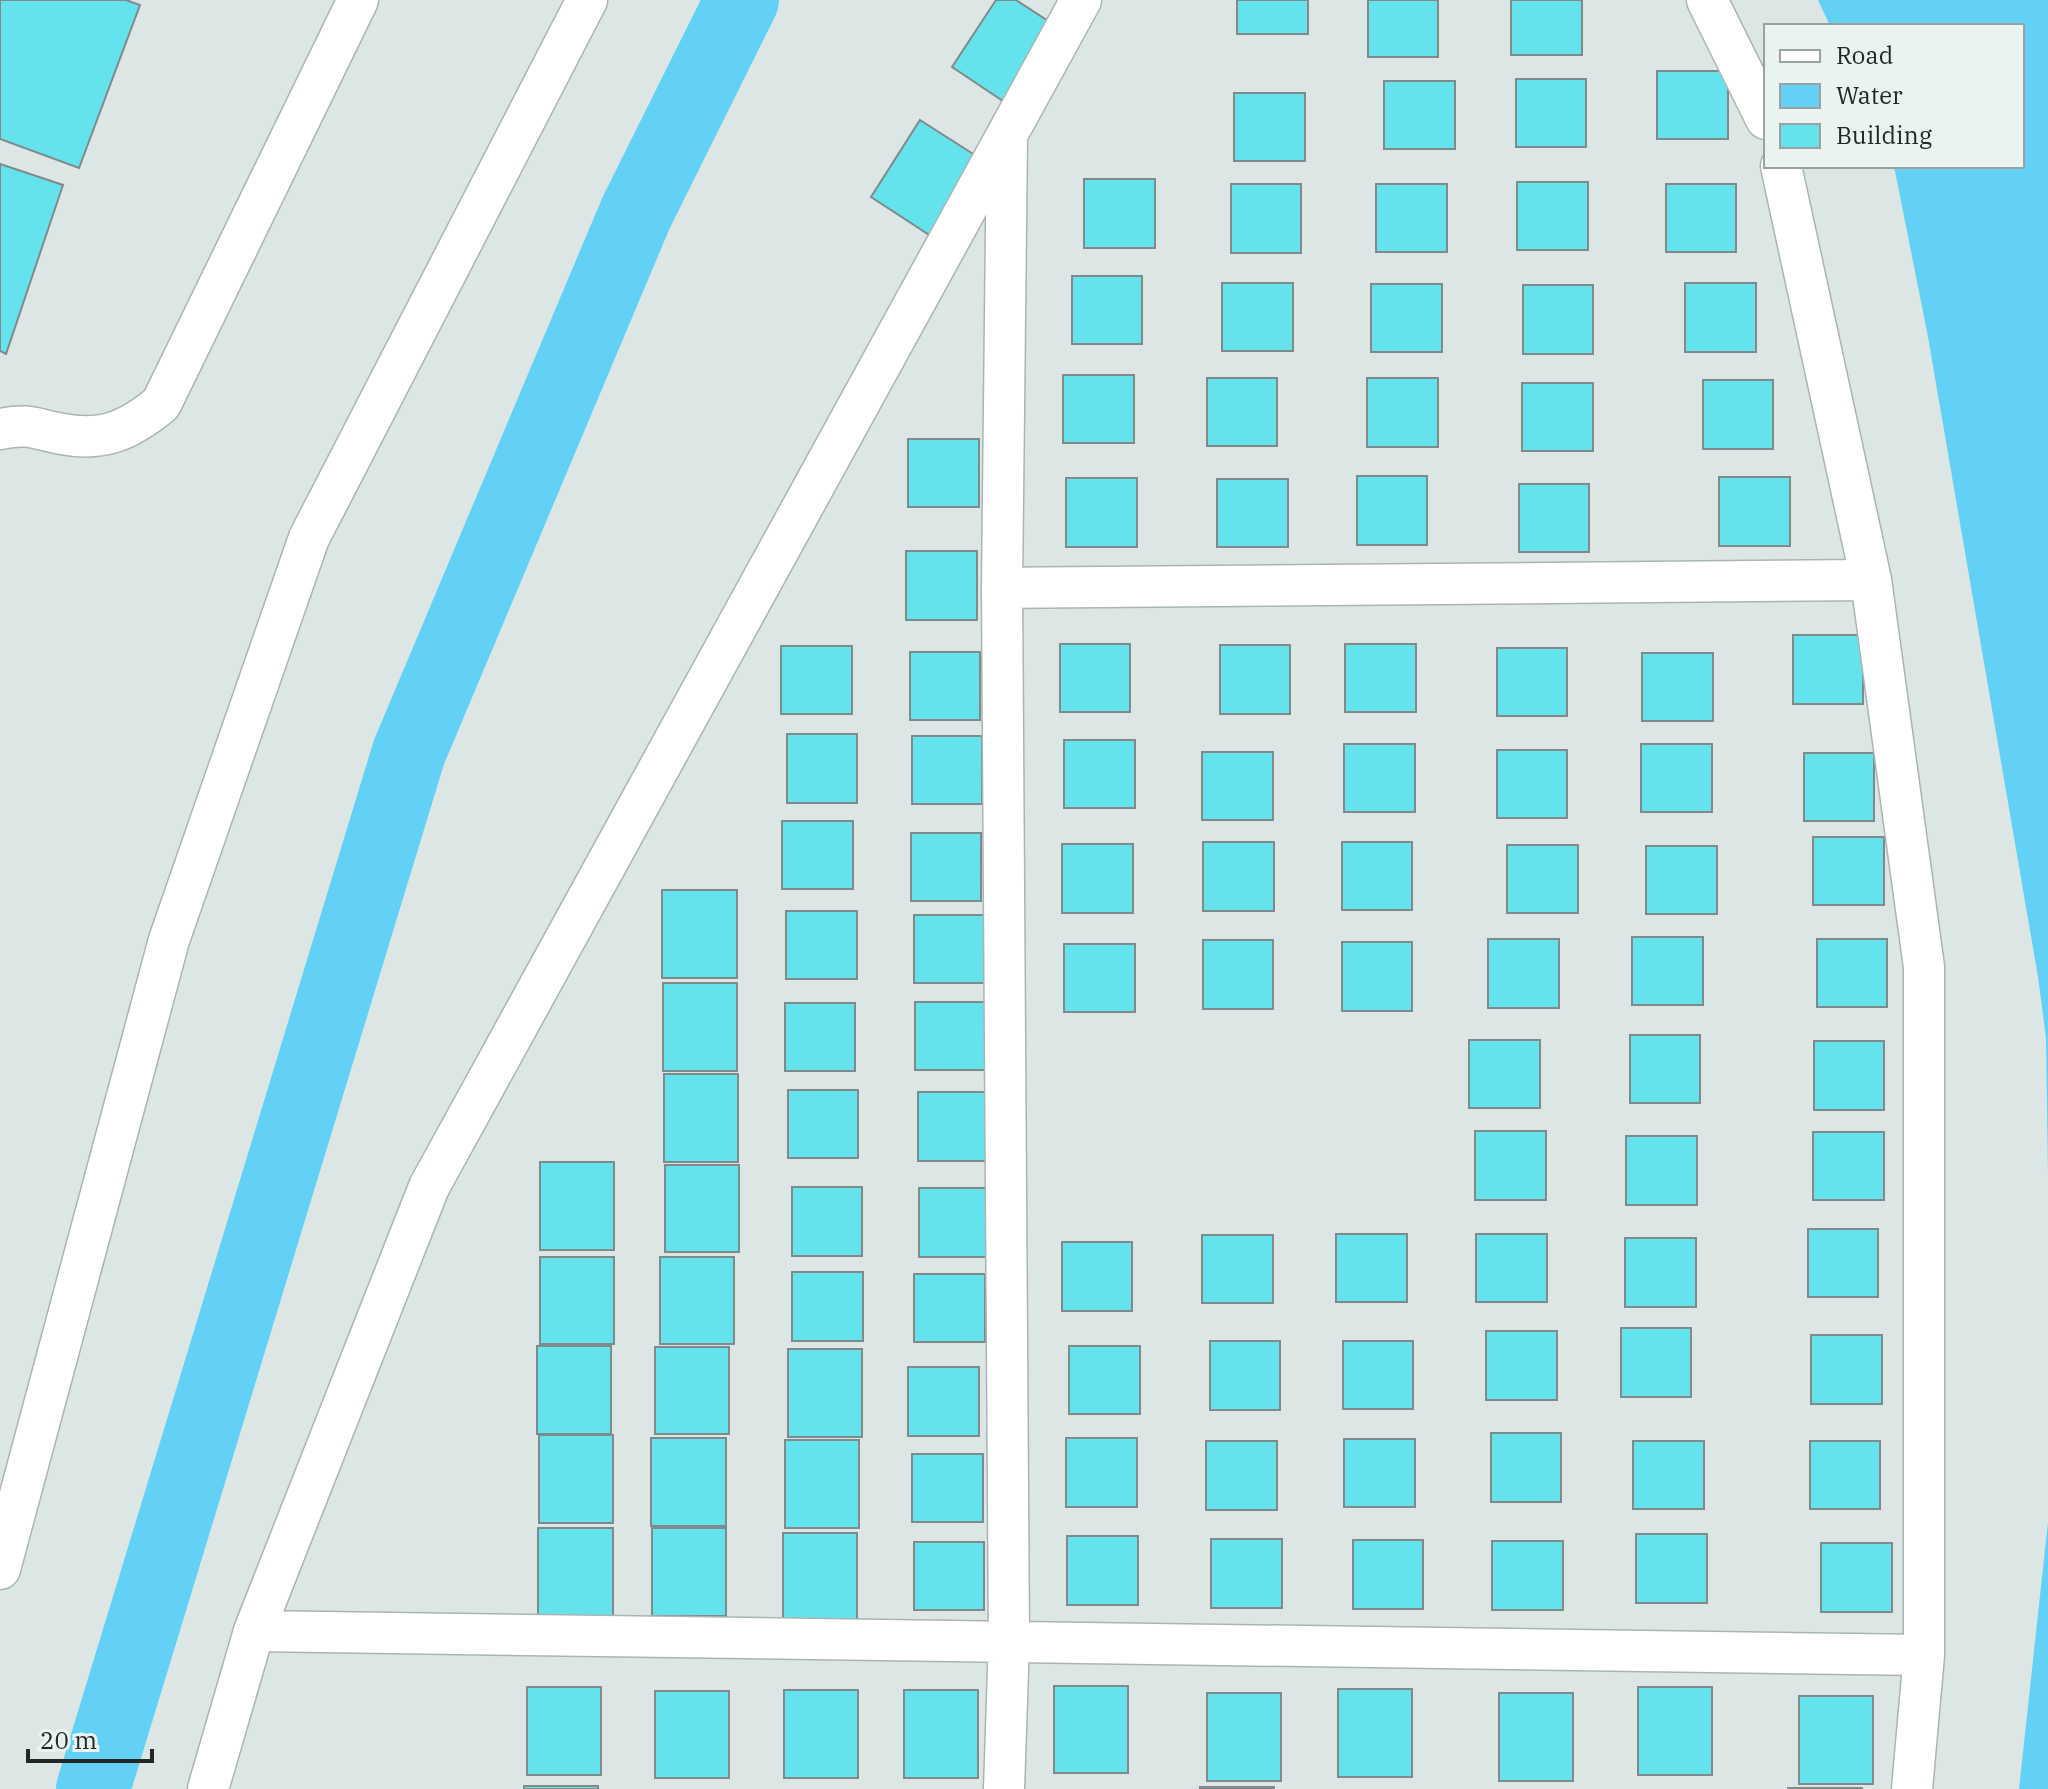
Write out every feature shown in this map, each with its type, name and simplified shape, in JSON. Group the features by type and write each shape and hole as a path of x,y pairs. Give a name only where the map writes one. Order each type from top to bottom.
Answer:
{"street":[{"path":"0,429 26,424 62,434 104,438 133,427 161,404 358,0"},
{"path":"0,1569 169,940 309,538 587,0"},
{"path":"208,1789 254,1631 429,1187 1081,0"},
{"path":"1707,0 1764,115"},
{"path":"1004,1789 1009,1641 1002,588 1007,131"},
{"path":"1781,168 1871,580 1924,967 1924,1655 1912,1789"},
{"path":"1002,588 1871,580"},
{"path":"254,1631 1924,1655"}],"water":[{"path":"1818,0 2048,0 2048,1177 2046,1038 2038,977 1928,337 1894,168 2024,168 2024,24 1829,24"},
{"path":"2048,1522 2048,1789 2019,1789"}],"building":[{"path":"0,0 126,0 140,5 79,168 0,139"},
{"path":"996,0 1016,0 1062,30 1012,107 952,67"},
{"path":"1237,0 1308,0 1308,34 1237,34"},
{"path":"1368,0 1438,0 1438,57 1368,57"},
{"path":"1511,0 1582,0 1582,55 1511,55"},
{"path":"1657,71 1728,71 1728,139 1657,139"},
{"path":"1516,79 1586,79 1586,147 1516,147"},
{"path":"1384,81 1455,81 1455,149 1384,149"},
{"path":"1234,93 1305,93 1305,161 1234,161"},
{"path":"920,120 981,159 931,236 871,197"},
{"path":"0,164 63,185 6,354 0,351"},
{"path":"1084,179 1155,179 1155,248 1084,248"},
{"path":"1517,182 1588,182 1588,250 1517,250"},
{"path":"1231,184 1301,184 1301,253 1231,253"},
{"path":"1376,184 1447,184 1447,252 1376,252"},
{"path":"1666,184 1736,184 1736,252 1666,252"},
{"path":"1072,276 1142,276 1142,344 1072,344"},
{"path":"1222,283 1293,283 1293,351 1222,351"},
{"path":"1685,283 1756,283 1756,352 1685,352"},
{"path":"1371,284 1442,284 1442,352 1371,352"},
{"path":"1523,285 1593,285 1593,354 1523,354"},
{"path":"1063,375 1134,375 1134,443 1063,443"},
{"path":"1207,378 1277,378 1277,446 1207,446"},
{"path":"1367,378 1438,378 1438,447 1367,447"},
{"path":"1703,380 1773,380 1773,449 1703,449"},
{"path":"1522,383 1593,383 1593,451 1522,451"},
{"path":"908,439 979,439 979,507 908,507"},
{"path":"1357,476 1427,476 1427,545 1357,545"},
{"path":"1719,477 1790,477 1790,546 1719,546"},
{"path":"1066,478 1137,478 1137,547 1066,547"},
{"path":"1217,479 1288,479 1288,547 1217,547"},
{"path":"1519,484 1589,484 1589,552 1519,552"},
{"path":"906,551 977,551 977,620 906,620"},
{"path":"1793,635 1863,635 1863,704 1793,704"},
{"path":"1060,644 1130,644 1130,712 1060,712"},
{"path":"1345,644 1416,644 1416,712 1345,712"},
{"path":"1220,645 1290,645 1290,714 1220,714"},
{"path":"781,646 852,646 852,714 781,714"},
{"path":"1497,648 1567,648 1567,716 1497,716"},
{"path":"910,652 980,652 980,720 910,720"},
{"path":"1642,653 1713,653 1713,721 1642,721"},
{"path":"787,734 857,734 857,803 787,803"},
{"path":"912,736 982,736 982,804 912,804"},
{"path":"1064,740 1135,740 1135,808 1064,808"},
{"path":"1344,744 1415,744 1415,812 1344,812"},
{"path":"1641,744 1712,744 1712,812 1641,812"},
{"path":"1497,750 1567,750 1567,818 1497,818"},
{"path":"1202,752 1273,752 1273,820 1202,820"},
{"path":"1804,753 1874,753 1874,821 1804,821"},
{"path":"782,821 853,821 853,889 782,889"},
{"path":"911,833 981,833 981,901 911,901"},
{"path":"1813,837 1884,837 1884,905 1813,905"},
{"path":"1203,842 1274,842 1274,911 1203,911"},
{"path":"1342,842 1412,842 1412,910 1342,910"},
{"path":"1062,844 1133,844 1133,913 1062,913"},
{"path":"1507,845 1578,845 1578,913 1507,913"},
{"path":"1646,846 1717,846 1717,914 1646,914"},
{"path":"662,890 737,890 737,978 662,978"},
{"path":"786,911 857,911 857,979 786,979"},
{"path":"914,915 984,915 984,983 914,983"},
{"path":"1632,937 1703,937 1703,1005 1632,1005"},
{"path":"1488,939 1559,939 1559,1008 1488,1008"},
{"path":"1817,939 1887,939 1887,1007 1817,1007"},
{"path":"1203,940 1273,940 1273,1009 1203,1009"},
{"path":"1342,942 1412,942 1412,1011 1342,1011"},
{"path":"1064,944 1135,944 1135,1012 1064,1012"},
{"path":"663,983 737,983 737,1071 663,1071"},
{"path":"915,1002 986,1002 986,1070 915,1070"},
{"path":"785,1003 855,1003 855,1071 785,1071"},
{"path":"1630,1035 1700,1035 1700,1103 1630,1103"},
{"path":"1469,1040 1540,1040 1540,1108 1469,1108"},
{"path":"1814,1041 1884,1041 1884,1110 1814,1110"},
{"path":"664,1074 738,1074 738,1162 664,1162"},
{"path":"788,1090 858,1090 858,1158 788,1158"},
{"path":"918,1092 989,1092 989,1161 918,1161"},
{"path":"1475,1131 1546,1131 1546,1200 1475,1200"},
{"path":"1813,1132 1884,1132 1884,1200 1813,1200"},
{"path":"1626,1136 1697,1136 1697,1205 1626,1205"},
{"path":"540,1162 614,1162 614,1250 540,1250"},
{"path":"665,1165 739,1165 739,1252 665,1252"},
{"path":"792,1187 862,1187 862,1256 792,1256"},
{"path":"919,1188 990,1188 990,1257 919,1257"},
{"path":"1808,1229 1878,1229 1878,1297 1808,1297"},
{"path":"1336,1234 1407,1234 1407,1302 1336,1302"},
{"path":"1476,1234 1547,1234 1547,1302 1476,1302"},
{"path":"1202,1235 1273,1235 1273,1303 1202,1303"},
{"path":"1625,1238 1696,1238 1696,1307 1625,1307"},
{"path":"1062,1242 1132,1242 1132,1311 1062,1311"},
{"path":"540,1257 614,1257 614,1344 540,1344"},
{"path":"660,1257 734,1257 734,1344 660,1344"},
{"path":"792,1272 863,1272 863,1341 792,1341"},
{"path":"914,1274 985,1274 985,1342 914,1342"},
{"path":"1621,1328 1691,1328 1691,1397 1621,1397"},
{"path":"1486,1331 1557,1331 1557,1400 1486,1400"},
{"path":"1811,1335 1882,1335 1882,1404 1811,1404"},
{"path":"1210,1341 1280,1341 1280,1410 1210,1410"},
{"path":"1343,1341 1413,1341 1413,1409 1343,1409"},
{"path":"537,1346 611,1346 611,1434 537,1434"},
{"path":"1069,1346 1140,1346 1140,1414 1069,1414"},
{"path":"655,1347 729,1347 729,1434 655,1434"},
{"path":"788,1349 862,1349 862,1437 788,1437"},
{"path":"908,1367 979,1367 979,1436 908,1436"},
{"path":"1491,1433 1561,1433 1561,1502 1491,1502"},
{"path":"539,1435 613,1435 613,1523 539,1523"},
{"path":"651,1438 726,1438 726,1526 651,1526"},
{"path":"1066,1438 1137,1438 1137,1507 1066,1507"},
{"path":"1344,1439 1415,1439 1415,1507 1344,1507"},
{"path":"785,1440 859,1440 859,1528 785,1528"},
{"path":"1206,1441 1277,1441 1277,1510 1206,1510"},
{"path":"1633,1441 1704,1441 1704,1509 1633,1509"},
{"path":"1810,1441 1880,1441 1880,1509 1810,1509"},
{"path":"912,1454 983,1454 983,1522 912,1522"},
{"path":"538,1528 613,1528 613,1616 538,1616"},
{"path":"652,1528 726,1528 726,1616 652,1616"},
{"path":"783,1533 857,1533 857,1621 783,1621"},
{"path":"1636,1534 1707,1534 1707,1603 1636,1603"},
{"path":"1067,1536 1138,1536 1138,1605 1067,1605"},
{"path":"1211,1539 1282,1539 1282,1608 1211,1608"},
{"path":"1353,1540 1423,1540 1423,1609 1353,1609"},
{"path":"1492,1541 1563,1541 1563,1610 1492,1610"},
{"path":"914,1542 984,1542 984,1610 914,1610"},
{"path":"1821,1543 1892,1543 1892,1612 1821,1612"},
{"path":"1054,1686 1128,1686 1128,1773 1054,1773"},
{"path":"527,1687 601,1687 601,1775 527,1775"},
{"path":"1638,1687 1712,1687 1712,1775 1638,1775"},
{"path":"1338,1689 1412,1689 1412,1777 1338,1777"},
{"path":"784,1690 858,1690 858,1778 784,1778"},
{"path":"904,1690 978,1690 978,1778 904,1778"},
{"path":"655,1691 729,1691 729,1778 655,1778"},
{"path":"1207,1693 1281,1693 1281,1781 1207,1781"},
{"path":"1499,1693 1573,1693 1573,1781 1499,1781"},
{"path":"1799,1696 1873,1696 1873,1784 1799,1784"},
{"path":"524,1786 598,1786 598,1789 524,1789"},
{"path":"1274,1787 1274,1789 1200,1789"},
{"path":"1862,1788 1862,1789 1788,1789"}],"waterway":[{"path":"93,1789 409,752 636,213 742,0"}]}
